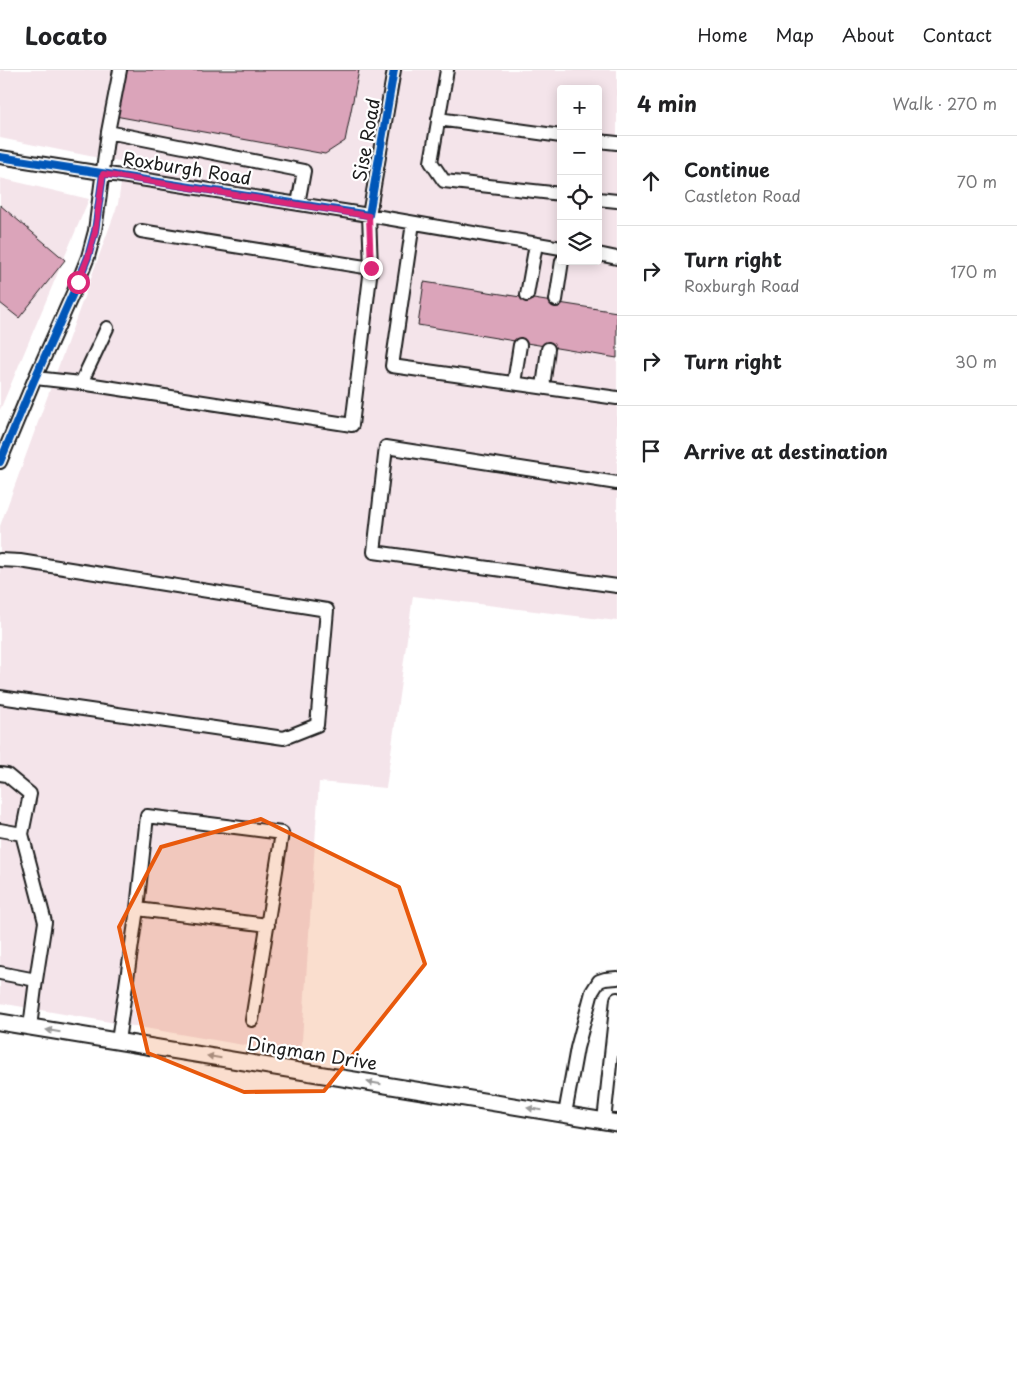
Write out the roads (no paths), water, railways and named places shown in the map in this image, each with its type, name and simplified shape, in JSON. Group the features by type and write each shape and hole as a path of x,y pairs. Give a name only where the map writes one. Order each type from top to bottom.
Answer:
{"main road":[{"name":"Dingman Drive","path":"0,1022 610,1122"}],"street":[{"path":"0,462 88,257 95,232 108,132 120,70"},
{"name":"Sise Road","path":"80,383 352,425 371,268 369,216 394,70"},
{"path":"446,70 430,162 444,180 557,194"},
{"path":"438,120 557,135"},
{"path":"108,132 304,171 298,204"},
{"path":"602,141 617,143"},
{"name":"Roxburgh Road","path":"0,157 557,247"},
{"path":"602,199 617,201"},
{"path":"412,223 392,366 617,398"},
{"path":"141,231 371,268"},
{"path":"527,295 536,244"},
{"path":"602,255 617,258"},
{"path":"556,300 561,265"},
{"path":"35,378 80,383 107,328"},
{"path":"514,383 520,345"},
{"path":"544,387 548,349"},
{"path":"617,482 386,447 374,552 617,586"},
{"path":"0,697 284,738 316,725 328,610 20,561 1,562"},
{"path":"0,774 7,775 30,794 22,834 45,922 30,1027"},
{"path":"118,1041 137,910 147,816 282,833 252,1020"},
{"path":"0,830 22,834"},
{"path":"137,910 268,924"},
{"path":"0,973 36,980"},
{"path":"565,1114 577,1048 592,992 599,981 617,978"},
{"path":"610,1122 617,999"}]}
